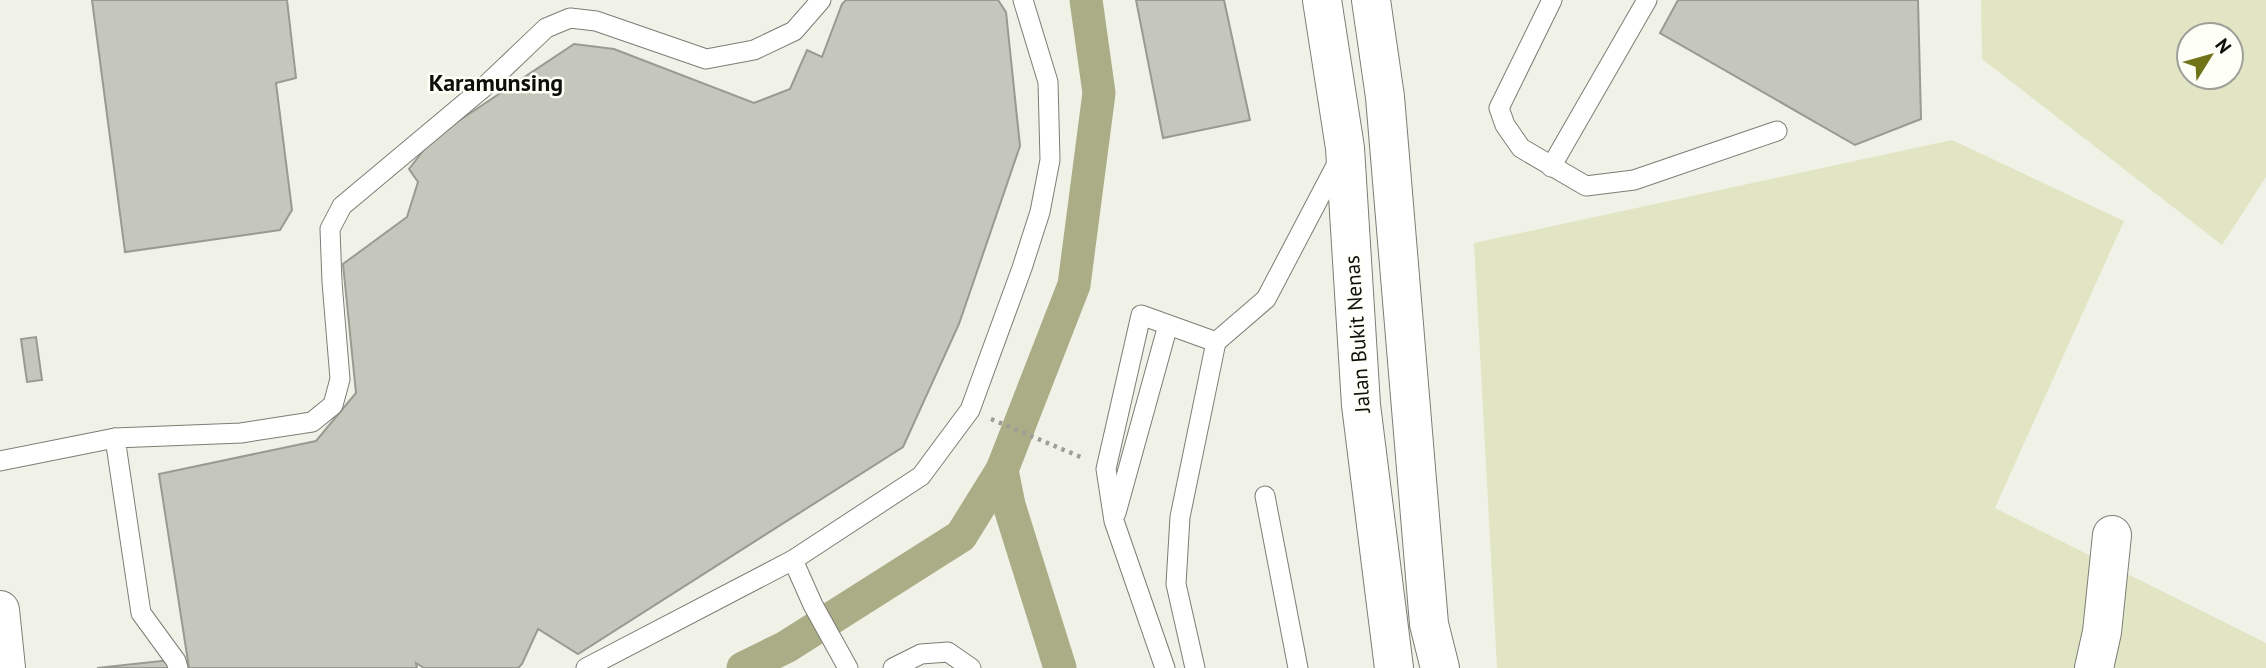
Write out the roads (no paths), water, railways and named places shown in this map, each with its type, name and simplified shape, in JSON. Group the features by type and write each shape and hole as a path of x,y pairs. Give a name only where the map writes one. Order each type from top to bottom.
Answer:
{"main road":[{"name":"Jalan Bukit Nenas","path":"1322,0 1345,148 1361,405 1394,668"},
{"path":"1371,0 1385,97 1429,624 1440,668"},
{"path":"2094,668 2102,632 2112,535"},
{"path":"0,610 6,668"}],"lane":[{"path":"0,461 115,438 241,433 312,422 333,405 340,379 330,229 342,206 483,88 546,28 570,18 596,21 706,59 754,50 794,31 821,0"},
{"path":"586,668 793,560 921,476 970,410 1040,212 1049,160 1048,82 1023,0"},
{"path":"1552,0 1499,108 1505,125 1521,148 1551,167 1586,186 1634,180 1777,131"},
{"path":"1551,167 1647,0"},
{"path":"1195,668 1176,584 1180,517 1216,342 1266,299 1345,148"},
{"path":"1166,668 1114,521 1107,468 1141,315 1216,342"},
{"path":"1114,521 1168,325"},
{"path":"115,438 141,613 176,661 178,668"},
{"path":"1265,496 1298,668"},
{"path":"793,560 813,605 846,664"},
{"path":"893,668 921,654 948,652 971,668"}],"waterway":[{"path":"743,668 786,647 961,536 1002,470 1074,285 1099,93 1086,0"},
{"path":"1002,470 1009,505 1060,668"}],"district":[{"name":"Karamunsing","path":"496,82"}]}
